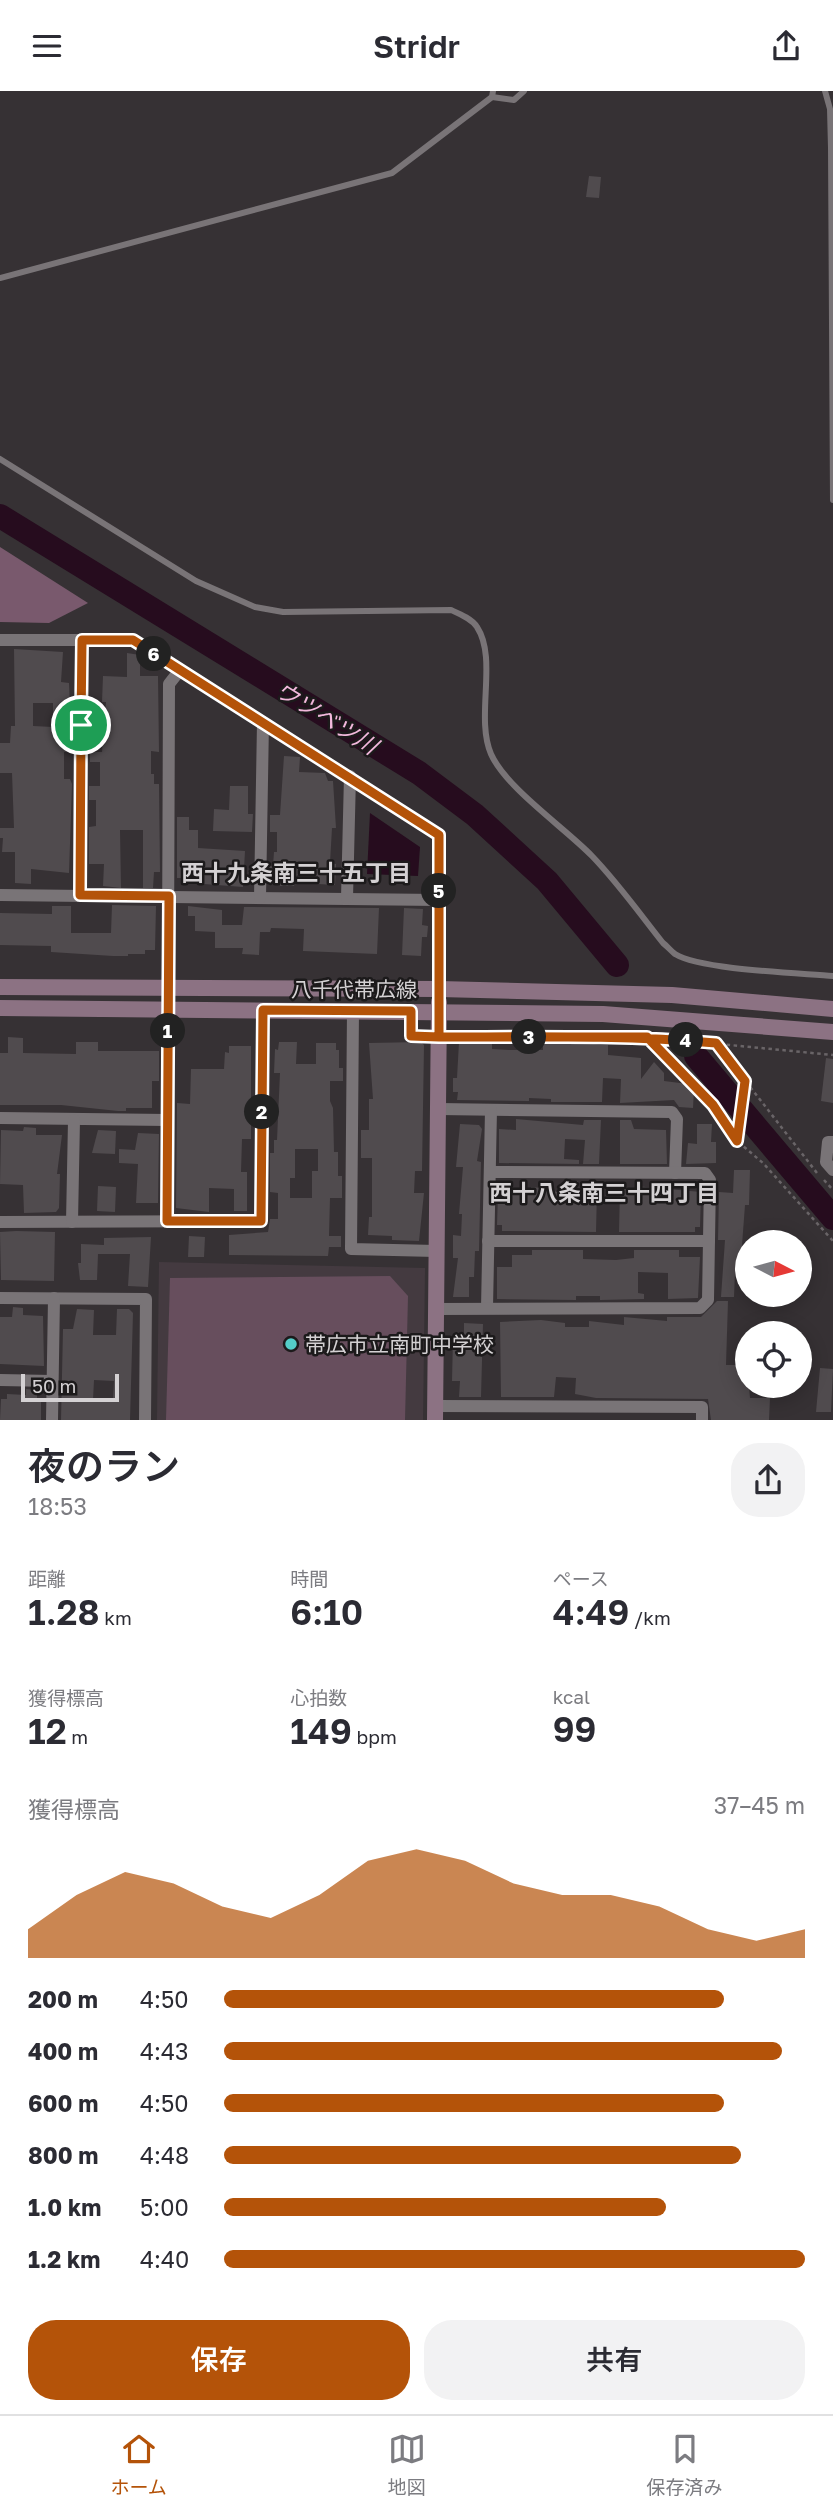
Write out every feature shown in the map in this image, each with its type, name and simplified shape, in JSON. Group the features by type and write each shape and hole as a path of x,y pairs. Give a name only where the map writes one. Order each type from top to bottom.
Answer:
{"main road":[{"name":"八千代帯広線","path":"0,987 439,989 672,995 833,1009"},
{"path":"436,1413 439,989"},
{"name":"八千代帯広線","path":"0,1008 603,1014 833,1032"}],"street":[{"path":"0,640 133,640 439,835 439,989"},
{"path":"80,895 82,640"},
{"path":"167,1221 169,684 180,670"},
{"path":"260,898 263,722"},
{"path":"347,898 350,776"},
{"path":"0,895 439,900"},
{"path":"0,1222 261,1221 263,1010"},
{"path":"353,1010 351,1249 436,1251"},
{"path":"439,1109 672,1112 677,1119 676,1173"},
{"path":"487,1308 491,1110"},
{"path":"0,1118 167,1120"},
{"path":"72,1222 74,1120"},
{"path":"833,1143 828,1142 826,1162 833,1170"},
{"path":"436,1309 700,1308 708,1300 710,1180 705,1173 490,1172"},
{"path":"488,1241 709,1241"},
{"path":"0,1297 146,1299 145,1420"},
{"path":"52,1420 54,1298"},
{"path":"0,1380 52,1381"},
{"path":"436,1413 528,1406 609,1413 702,1407 702,1420"},
{"path":"528,1406 528,1420"}],"lane":[{"path":"0,278 392,173 493,94 514,100 524,91"},
{"path":"825,91 830,109 831,148 833,500"},
{"path":"0,459 196,581 255,607 283,612 451,610 467,618 477,628 484,646 486,736 496,763 502,772 593,857 663,943 675,954 693,960 757,970 833,976"}],"path":[{"path":"411,1011 411,1036 647,1037 833,1055"},
{"path":"647,1037 713,1105 737,1141 763,1163 833,1241"},
{"path":"716,1043 833,1190"},
{"path":"737,1141 745,1081"}],"shaded area":[{"path":"0,547 88,603 49,623 0,622"},
{"path":"370,813 420,847 418,876 367,874"},
{"name":"帯広市立南町中学校","path":"159,1262 425,1268 423,1420 157,1420"},
{"name":"帯広市立南町中学校","path":"390,1276 408,1296 405,1420 166,1420 170,1278"}],"building":[{"path":"589,176 601,177 599,198 586,197"},
{"path":"14,649 63,652 61,682 69,683 72,752 64,752 64,779 70,779 72,784 69,873 31,869 31,884 15,883 15,852 2,852 3,838 0,838 0,828 14,828 12,773 0,773 0,743 10,743 11,726 15,726","holes":["33,703 53,703 53,727 33,726"]},
{"path":"127,653 140,655 140,676 158,676 159,752 151,751 151,774 154,774 154,784 159,784 160,872 154,872 153,888 143,888 143,830 120,830 121,888 103,886 104,864 89,864 89,827 96,826 96,800 89,800 89,786 100,786 100,762 90,762 90,752 102,752 106,702 102,702 103,676 127,677"},
{"path":"284,756 300,757 299,772 325,773 328,781 333,781 336,828 332,828 330,863 336,864 335,885 318,884 318,876 297,875 294,886 280,886 281,877 269,877 269,866 273,866 274,852 277,852 277,832 270,832 270,815 280,815"},
{"path":"230,786 248,786 248,814 253,814 252,832 213,831 214,809 229,810"},
{"path":"177,817 189,817 189,830 198,830 198,848 245,851 243,887 191,883 191,878 177,878"},
{"path":"112,905 156,906 155,950 145,950 145,954 113,956 51,952 51,946 0,945 0,913 52,914 52,906 71,906 71,933 111,933"},
{"path":"188,906 222,910 222,925 242,925 244,907 379,908 377,954 303,951 304,929 271,928 270,932 260,932 259,955 242,954 243,948 215,948 215,932 195,931 195,916 188,916"},
{"path":"404,908 423,909 422,925 428,926 427,937 422,937 421,956 402,955"},
{"path":"8,1037 23,1038 23,1053 76,1054 76,1042 98,1042 98,1051 159,1051 159,1081 152,1081 152,1108 126,1108 126,1111 118,1111 61,1105 0,1105 0,1053 8,1053"},
{"path":"279,1042 297,1042 296,1064 316,1064 316,1043 336,1043 336,1050 339,1050 339,1068 343,1068 343,1081 330,1081 330,1101 333,1108 334,1152 338,1152 338,1176 342,1176 342,1198 330,1198 329,1236 341,1236 341,1247 329,1247 328,1256 229,1255 229,1235 268,1232 270,1219 278,1219 278,1193 270,1192 270,1153 274,1153 274,1140 277,1140 280,1073 274,1073 275,1049 278,1050","holes":["295,1149 318,1149 318,1171 312,1171 312,1198 290,1198 290,1178 295,1178"]},
{"path":"421,1042 424,1045 422,1171 415,1171 414,1193 424,1193 419,1241 392,1240 392,1236 368,1235 369,1217 372,1217 372,1158 361,1158 361,1130 369,1130 369,1099 373,1099 369,1043"},
{"path":"459,1042 492,1043 492,1049 509,1050 543,1050 543,1043 608,1045 608,1055 641,1058 641,1079 654,1062 664,1073 664,1081 688,1084 688,1088 694,1089 693,1108 679,1107 674,1100 620,1103 621,1079 603,1078 602,1102 551,1102 551,1099 529,1098 529,1101 457,1100 458,1092 453,1092 453,1078 457,1078"},
{"path":"229,1046 251,1046 251,1139 242,1139 241,1172 247,1172 247,1211 234,1211 234,1189 209,1188 209,1212 176,1208 177,1103 190,1104 191,1069 224,1069 225,1052 229,1053"},
{"path":"826,1058 833,1059 833,1103 821,1101"},
{"path":"516,1119 583,1125 584,1120 601,1120 599,1164 583,1164 585,1140 565,1139 564,1159 579,1160 579,1164 499,1163 499,1129 516,1130"},
{"path":"620,1120 631,1120 634,1129 666,1130 667,1164 620,1164"},
{"path":"460,1124 479,1125 482,1129 477,1161 481,1162 479,1251 475,1251 474,1277 469,1277 469,1297 453,1297 458,1258 453,1258 453,1235 461,1236 462,1214 459,1214 463,1167 456,1167"},
{"path":"697,1124 712,1124 711,1142 716,1142 716,1163 686,1164 688,1143 697,1144"},
{"path":"24,1127 36,1128 36,1135 62,1135 57,1174 60,1174 59,1208 56,1212 24,1213 23,1185 0,1184 1,1130 23,1131"},
{"path":"98,1130 116,1131 115,1154 92,1153"},
{"path":"138,1133 159,1134 158,1203 136,1203 138,1164 119,1163 119,1149 135,1150"},
{"path":"734,1170 750,1170 749,1205 745,1205 743,1230 735,1230 734,1297 721,1297 725,1240 718,1240 719,1192 733,1193"},
{"path":"566,1181 578,1181 577,1189 597,1190 596,1232 502,1231 502,1225 497,1225 498,1194 531,1193 531,1187 542,1188 542,1191 566,1192"},
{"path":"98,1186 116,1187 115,1212 97,1211"},
{"path":"635,1186 701,1192 700,1227 695,1227 695,1232 619,1232 620,1189 635,1189"},
{"path":"0,1232 55,1232 54,1281 1,1280"},
{"path":"189,1236 205,1237 204,1257 188,1257"},
{"path":"151,1237 148,1287 128,1286 130,1254 98,1254 97,1280 80,1280 78,1263 81,1263 81,1244 104,1245 104,1238"},
{"path":"532,1250 583,1250 583,1259 616,1260 634,1258 634,1250 679,1250 679,1257 700,1257 698,1298 668,1299 668,1273 638,1272 638,1293 644,1294 644,1299 600,1300 600,1296 576,1296 576,1300 497,1299 497,1267 512,1267 512,1255 532,1255"},
{"path":"717,1301 728,1301 726,1365 735,1365 735,1398 770,1398 769,1420 711,1420 708,1399 596,1398 575,1394 576,1378 556,1377 554,1397 501,1397 500,1322 541,1320 565,1323 565,1327 589,1327 589,1321 624,1325 624,1317 667,1321 667,1317 701,1317"},
{"path":"13,1307 23,1308 23,1315 43,1316 44,1366 0,1364 0,1317 12,1317"},
{"path":"77,1309 94,1310 93,1335 116,1335 117,1309 129,1309 133,1313 130,1420 61,1420 63,1329 73,1329","holes":["94,1380 114,1381 113,1400 93,1400"]},
{"path":"464,1323 483,1324 481,1397 459,1397 460,1381 452,1381 453,1337 464,1338"},
{"path":"820,1368 833,1369 831,1412 816,1412"},
{"path":"26,1389 37,1390 37,1401 41,1401 41,1420 0,1420 1,1399 7,1399 7,1394 26,1395"}],"waterway":[{"name":"ウツベツ川","path":"0,516 419,773 475,815 547,881 617,965"},
{"name":"ウツベツ川","path":"696,1056 833,1218"}],"place":[{"name":"帯広市立南町中学校","path":"291,1344"}],"district":[{"name":"西十九条南三十五丁目","path":"296,872"},
{"name":"西十八条南三十四丁目","path":"604,1192"}],"route":[{"path":"81,725 80,895 169,896 167,1221 261,1221 263,1010 411,1011 411,1036 439,1037 647,1037 713,1105 737,1141 745,1081 716,1043 647,1037 543,1037 439,1037 439,835 350,776 133,640 82,640 81,725"}]}
